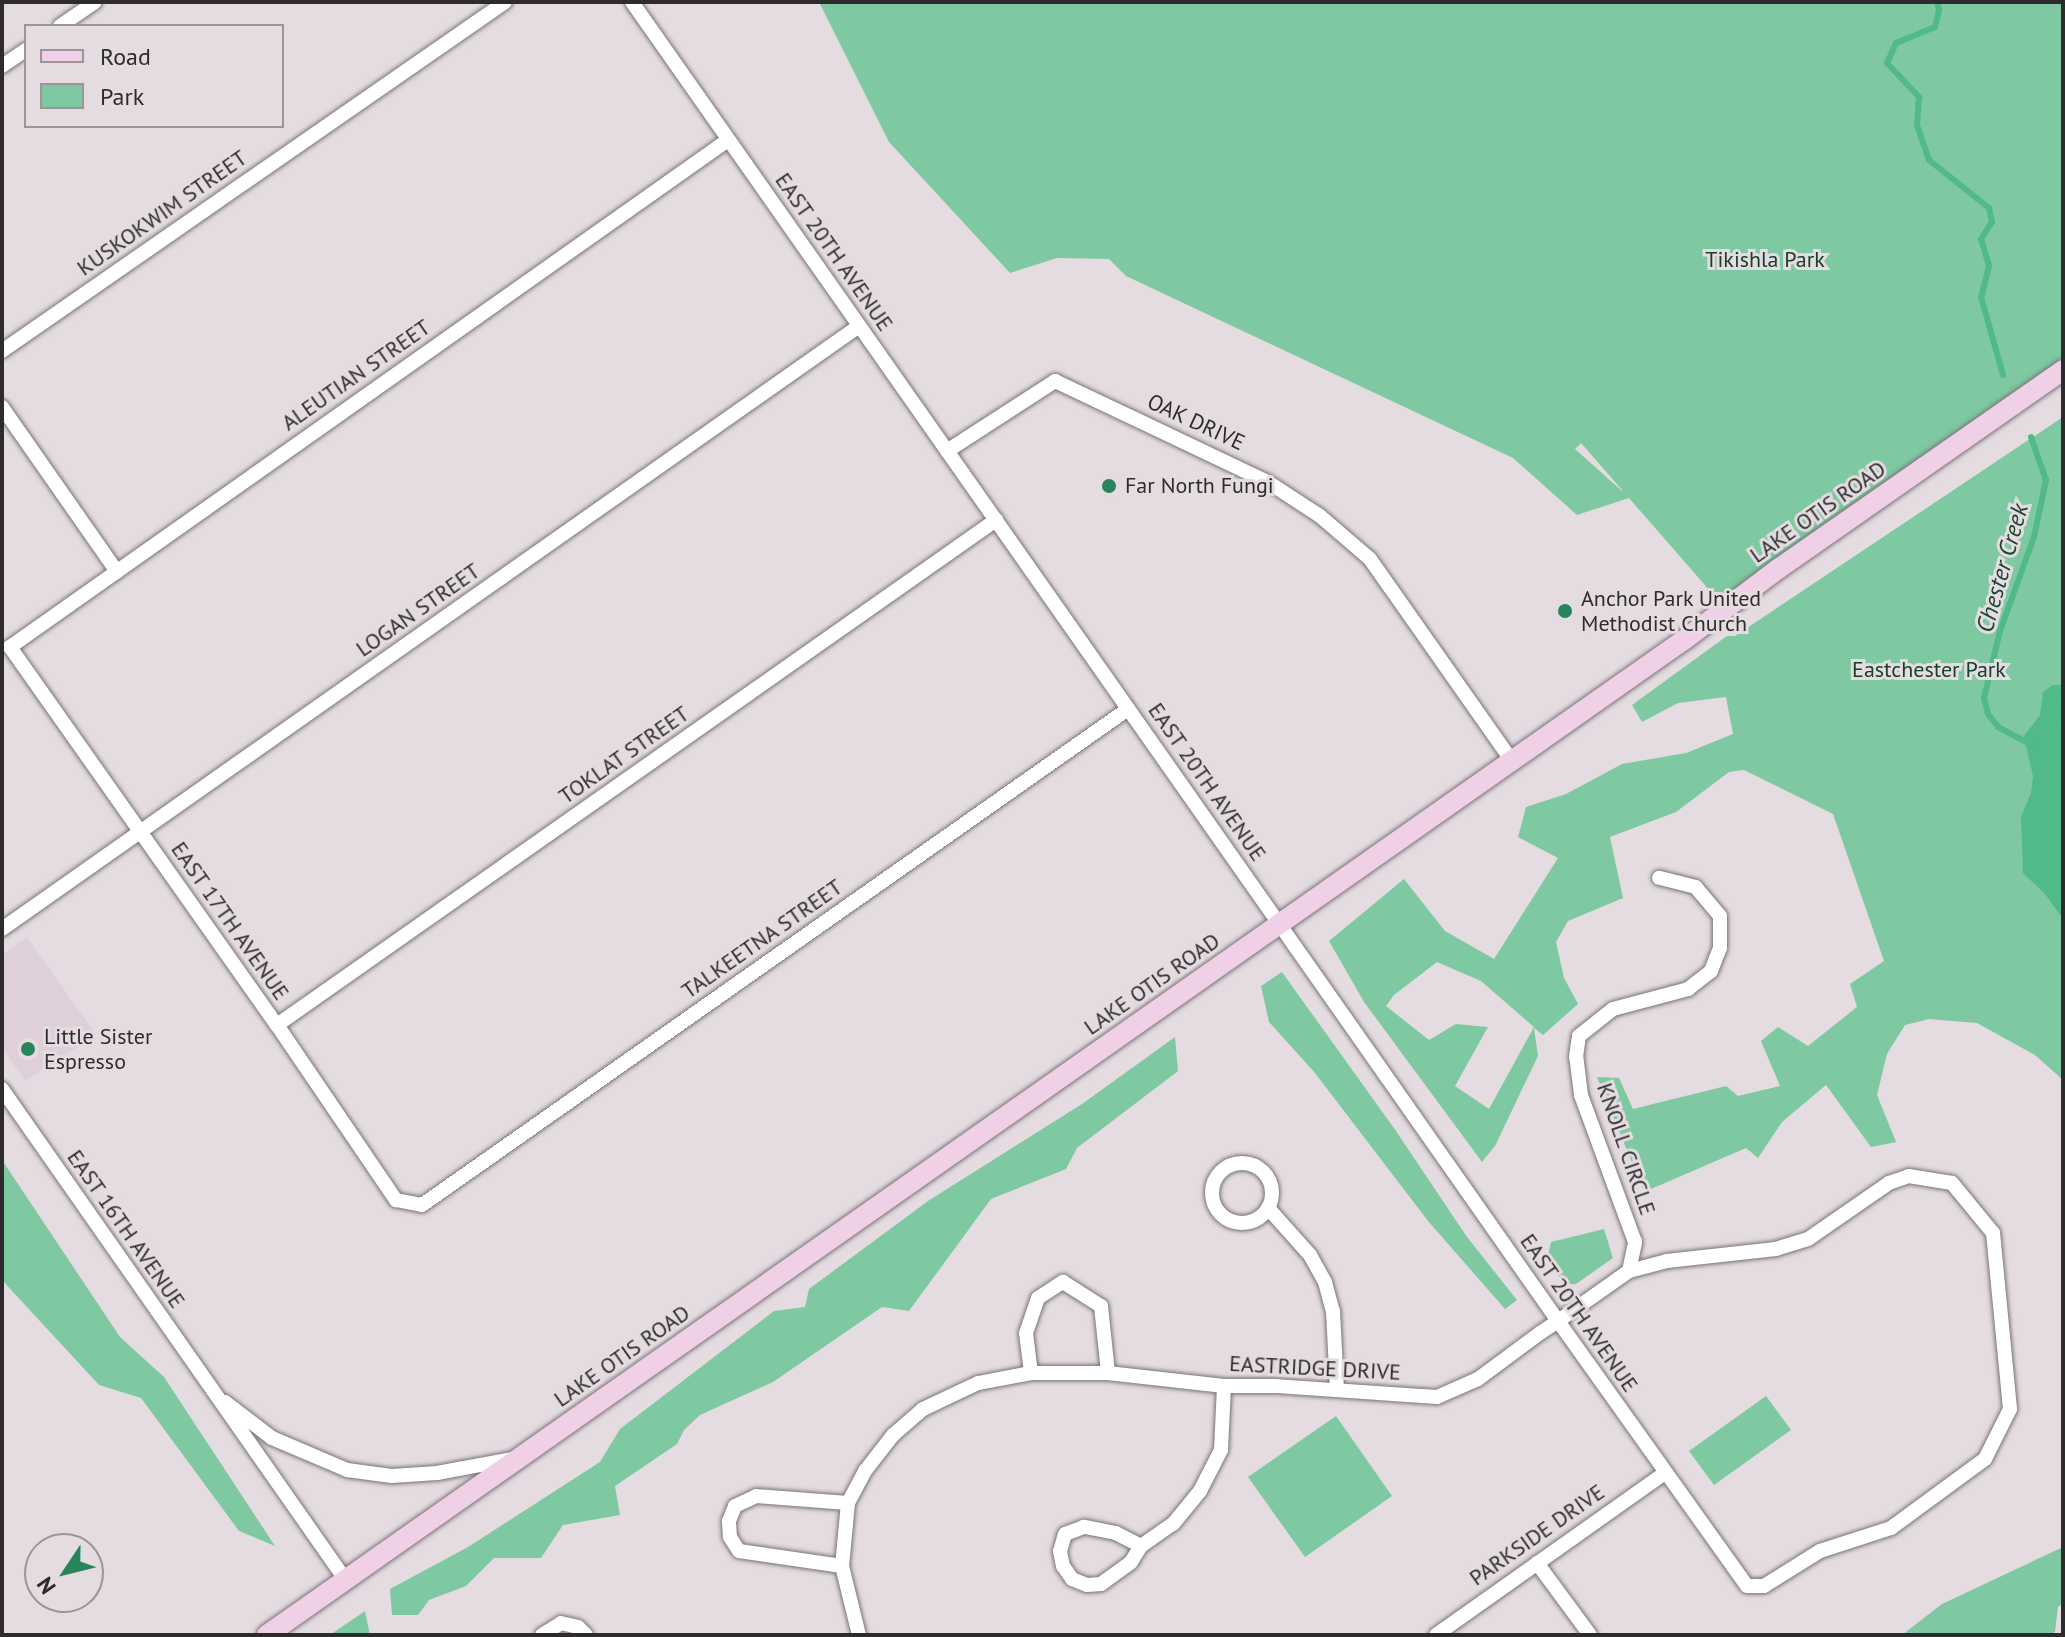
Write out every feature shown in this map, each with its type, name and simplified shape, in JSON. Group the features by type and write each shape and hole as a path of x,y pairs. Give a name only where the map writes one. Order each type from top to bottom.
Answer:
{"main road":[{"name":"LAKE OTIS ROAD","path":"267,1635 1684,640 1778,569 2063,370"}],"street":[{"path":"63,24 95,2"},
{"name":"KUSKOKWIM STREET","path":"2,351 505,2"},
{"name":"EAST 20TH AVENUE","path":"632,2 1747,1586"},
{"path":"2,66 24,51"},
{"name":"ALEUTIAN STREET","path":"10,647 728,140"},
{"name":"LOGAN STREET","path":"2,929 859,326"},
{"name":"OAK DRIVE","path":"947,451 1055,381 1268,482 1320,516 1370,559 1512,761"},
{"path":"2,407 117,572"},
{"name":"TOKLAT STREET","path":"277,1025 996,520"},
{"name":"EAST 17TH AVENUE","path":"10,647 277,1025 396,1200 422,1205"},
{"name":"TALKEETNA STREET","path":"422,1205 1128,709"},
{"name":"KNOLL CIRCLE","path":"1629,1271 1635,1242 1581,1095 1576,1057 1579,1036 1600,1017 1613,1009 1688,989 1711,971 1720,948 1720,916 1696,887 1659,878"},
{"name":"EAST 16TH AVENUE","path":"2,1089 345,1579"},
{"path":"1232,1165 1253,1165 1268,1178 1272,1198 1268,1208 1255,1221 1237,1223 1228,1220 1212,1198 1216,1178 1232,1165"},
{"name":"EASTRIDGE DRIVE","path":"859,1635 842,1566 848,1503 865,1471 893,1435 923,1409 978,1383 1031,1373 1108,1373 1224,1386 1437,1397 1478,1379 1629,1271 1667,1261 1776,1249 1808,1239 1889,1183 1909,1176 1952,1183 1993,1233 2010,1409 1985,1459 1891,1528 1820,1551 1764,1586 1747,1586"},
{"path":"1268,1208 1310,1255 1325,1282 1333,1311 1337,1390"},
{"path":"1031,1373 1026,1333 1038,1298 1063,1282 1101,1306 1108,1373"},
{"path":"1141,1546 1116,1533 1084,1527 1065,1534 1060,1551 1063,1566 1072,1579 1087,1585 1101,1584 1116,1576 1131,1562 1141,1546 1173,1524 1200,1491 1221,1450 1224,1386"},
{"name":"EAST 16TH AVENUE","path":"215,1395 272,1438 347,1470 392,1476 437,1473 518,1458"},
{"name":"PARKSIDE DRIVE","path":"1436,1635 1665,1473"},
{"path":"842,1566 739,1551 730,1537 729,1521 735,1506 756,1496 848,1503"},
{"path":"1537,1563 1590,1635"},
{"path":"542,1635 561,1623 578,1627 586,1635"}],"shaded area":[{"path":"2053,685 2063,685 2063,919 2045,894 2023,873 2021,817 2031,793 2033,776 2024,736 2040,715 2043,692"},
{"path":"27,937 96,1035 25,1081 2,1047 2,955"}],"green space":[{"name":"Tikishla Park","path":"819,2 2063,2 2063,363 1724,607 1629,498 1577,515 1513,458 1126,276 1109,259 1057,258 1010,273 889,142","holes":["1581,443 1622,491 1575,449"]},
{"name":"Eastchester Park","path":"2063,417 2063,1080 2035,1055 1977,1023 1929,1019 1905,1025 1887,1054 1877,1095 1896,1142 1871,1147 1826,1085 1782,1122 1758,1158 1746,1148 1644,1192 1597,1077 1619,1078 1633,1109 1726,1086 1738,1096 1780,1086 1761,1041 1778,1027 1808,1046 1857,1007 1850,984 1884,961 1833,814 1744,770 1729,772 1676,812 1610,837 1623,898 1568,921 1556,942 1564,978 1578,1004 1543,1035 1534,1028 1538,1056 1495,1146 1482,1162 1364,1002 1329,941 1404,879 1445,931 1494,959 1558,858 1518,837 1526,807 1566,794 1622,764 1686,753 1733,734 1726,697 1678,703 1642,722 1632,705 1727,636 1735,636","holes":["1437,962 1481,981 1534,1027 1489,1109 1455,1086 1488,1027 1456,1024 1429,1040 1386,1006 1394,995"]},
{"path":"1282,972 1396,1131 1467,1237 1517,1300 1505,1309 1428,1221 1315,1073 1269,1022 1261,986"},
{"path":"1175,1037 1178,1071 1077,1148 1066,1169 991,1199 909,1311 882,1307 773,1382 700,1415 684,1430 677,1444 615,1486 620,1515 563,1525 541,1558 494,1558 466,1586 429,1600 418,1615 392,1615 390,1589 468,1547 600,1462 620,1429 774,1311 805,1307 809,1289 928,1201 1082,1104"},
{"path":"2,1160 120,1337 164,1377 275,1546 239,1531 141,1398 99,1385 2,1280"},
{"path":"1604,1229 1613,1258 1576,1284 1565,1284 1547,1260 1551,1242"},
{"path":"1766,1396 1791,1430 1714,1485 1689,1451"},
{"path":"1336,1416 1392,1496 1305,1557 1248,1477"},
{"path":"2063,1547 2063,1603 2058,1607 2055,1632 2051,1635 1902,1635 1942,1604"},
{"path":"365,1611 370,1635 330,1635"}],"waterway":[{"name":"Chester Creek","path":"1937,2 1939,10 1935,27 1896,43 1887,63 1919,97 1917,125 1929,160 1989,208 1992,222 1981,239 1989,266 1981,297 2003,375"},
{"name":"Chester Creek","path":"2031,437 2046,480 2034,537 2000,631 1984,698 1988,714 1998,727 2032,745"}],"place":[{"name":"Far North Fungi","path":"1109,486"},
{"name":"Anchor Park United Methodist Church","path":"1565,611"},
{"name":"Little Sister Espresso","path":"28,1049"}]}
